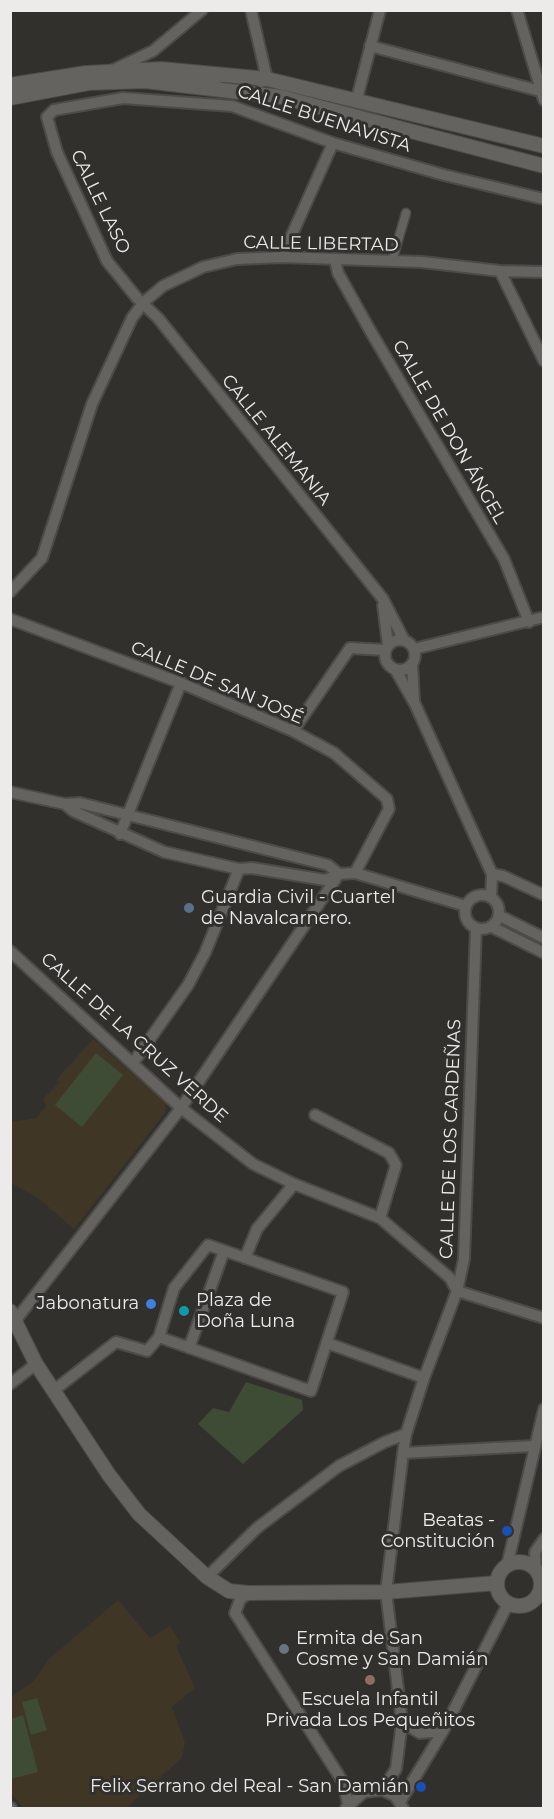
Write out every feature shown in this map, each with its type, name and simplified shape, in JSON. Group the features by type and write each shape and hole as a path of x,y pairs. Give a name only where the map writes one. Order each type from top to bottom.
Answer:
{"street":[{"path":"112,70 153,51 201,10"},
{"path":"251,10 267,79"},
{"path":"356,102 380,10"},
{"path":"517,10 542,95"},
{"path":"370,46 542,95"},
{"name":"CALLE BUENAVISTA","path":"10,85 112,70 161,69 267,79 543,146"},
{"name":"CALLE BUENAVISTA","path":"145,81 164,76 257,84 267,79"},
{"name":"CALLE BUENAVISTA","path":"10,98 89,83 145,81 281,97 543,166"},
{"name":"CALLE BUENAVISTA","path":"54,110 123,98 232,106 333,143 444,175 543,199"},
{"name":"CALLE LASO","path":"54,110 47,121 101,250 137,298 144,302"},
{"path":"282,257 333,143"},
{"path":"392,261 406,213"},
{"name":"CALLE LIBERTAD","path":"12,588 42,558 92,404 132,318 144,302 162,286 203,267 237,259 282,257 392,261 500,271 543,272"},
{"name":"CALLE DE DON ÁNGEL","path":"335,260 338,273 504,559 529,622"},
{"path":"500,271 543,361"},
{"name":"CALLE ALEMANIA","path":"144,302 383,599 405,640"},
{"path":"383,599 385,658 395,669 415,704 492,874 491,897 498,906 500,916 492,927"},
{"path":"414,649 543,617"},
{"name":"CALLE DE SAN JOSÉ","path":"10,619 181,683 293,731 334,753 387,799 389,809 355,873"},
{"path":"293,731 350,648 386,648 396,640 405,640 414,649 415,656 412,664 415,704"},
{"path":"395,669 405,669 412,664"},
{"path":"120,834 181,683"},
{"path":"10,792 65,804 80,802 127,816 328,865 339,874"},
{"path":"65,804 74,812 164,852 239,869 252,868 325,880 339,874 355,873 466,906"},
{"path":"252,868 257,848"},
{"path":"133,1063 188,985 205,953 239,869"},
{"path":"339,874 181,1108 13,1316 36,1364 108,1475 139,1514 207,1577 229,1591 248,1593 386,1592 497,1583"},
{"path":"492,874 504,876 543,895"},
{"path":"491,897 479,895 470,899 466,906 467,920 476,928 492,927 543,953"},
{"path":"500,916 543,938"},
{"name":"CALLE DE LOS CARDEÑAS","path":"382,1790 396,1769 402,1722 386,1592 403,1453 406,1434 424,1378 457,1292 464,1259 476,928"},
{"name":"CALLE DE LA CRUZ VERDE","path":"10,951 181,1108 253,1164 294,1184 380,1218 450,1278 457,1292"},
{"path":"315,1115 389,1152 396,1165 380,1218"},
{"path":"245,1258 257,1229 294,1184"},
{"path":"53,1391 116,1342 147,1351 159,1337 174,1288 208,1245 343,1292 311,1391 159,1337"},
{"path":"189,1348 224,1251"},
{"path":"457,1292 543,1318"},
{"path":"327,1343 424,1378"},
{"path":"10,1384 36,1364"},
{"path":"507,1566 543,1409"},
{"path":"207,1577 257,1528 339,1466 385,1442 406,1434"},
{"path":"403,1453 533,1446"},
{"path":"540,1575 523,1563 507,1566 502,1570 497,1583 498,1591 508,1604 515,1606 529,1604 541,1592 540,1575 535,1552 543,1539"},
{"path":"248,1593 240,1600 235,1613 343,1782 345,1807"},
{"path":"345,1807 364,1792 382,1790 390,1792 401,1805 443,1731 508,1604"},
{"path":"402,1722 420,1733 443,1731"}],"shaded area":[{"path":"93,1039 166,1103 165,1113 74,1229 38,1198 11,1183 11,1122 36,1118 46,1106 43,1099 60,1082 57,1079"},
{"path":"118,1600 150,1638 170,1626 180,1642 176,1646 195,1688 172,1707 185,1743 182,1758 128,1806 129,1808 23,1808 11,1793 10,1698 34,1681 49,1659"}],"green space":[{"path":"96,1053 123,1075 82,1127 55,1105"},
{"path":"246,1382 302,1400 303,1410 243,1464 198,1424 213,1408 229,1412"},
{"path":"37,1698 47,1730 31,1735 22,1702"},
{"path":"23,1715 38,1772 11,1779 11,1719"}],"place":[{"name":"Guardia Civil - Cuartel de Navalcarnero.","path":"189,908"},
{"name":"Jabonatura","path":"151,1304"},
{"name":"Plaza de Doña Luna","path":"184,1311"},
{"name":"Beatas - Constitución","path":"507,1531"},
{"name":"Ermita de San Cosme y San Damián","path":"284,1649"},
{"name":"Escuela Infantil Privada Los Pequeñitos","path":"370,1680"},
{"name":"Felix Serrano del Real - San Damián","path":"421,1787"}]}
